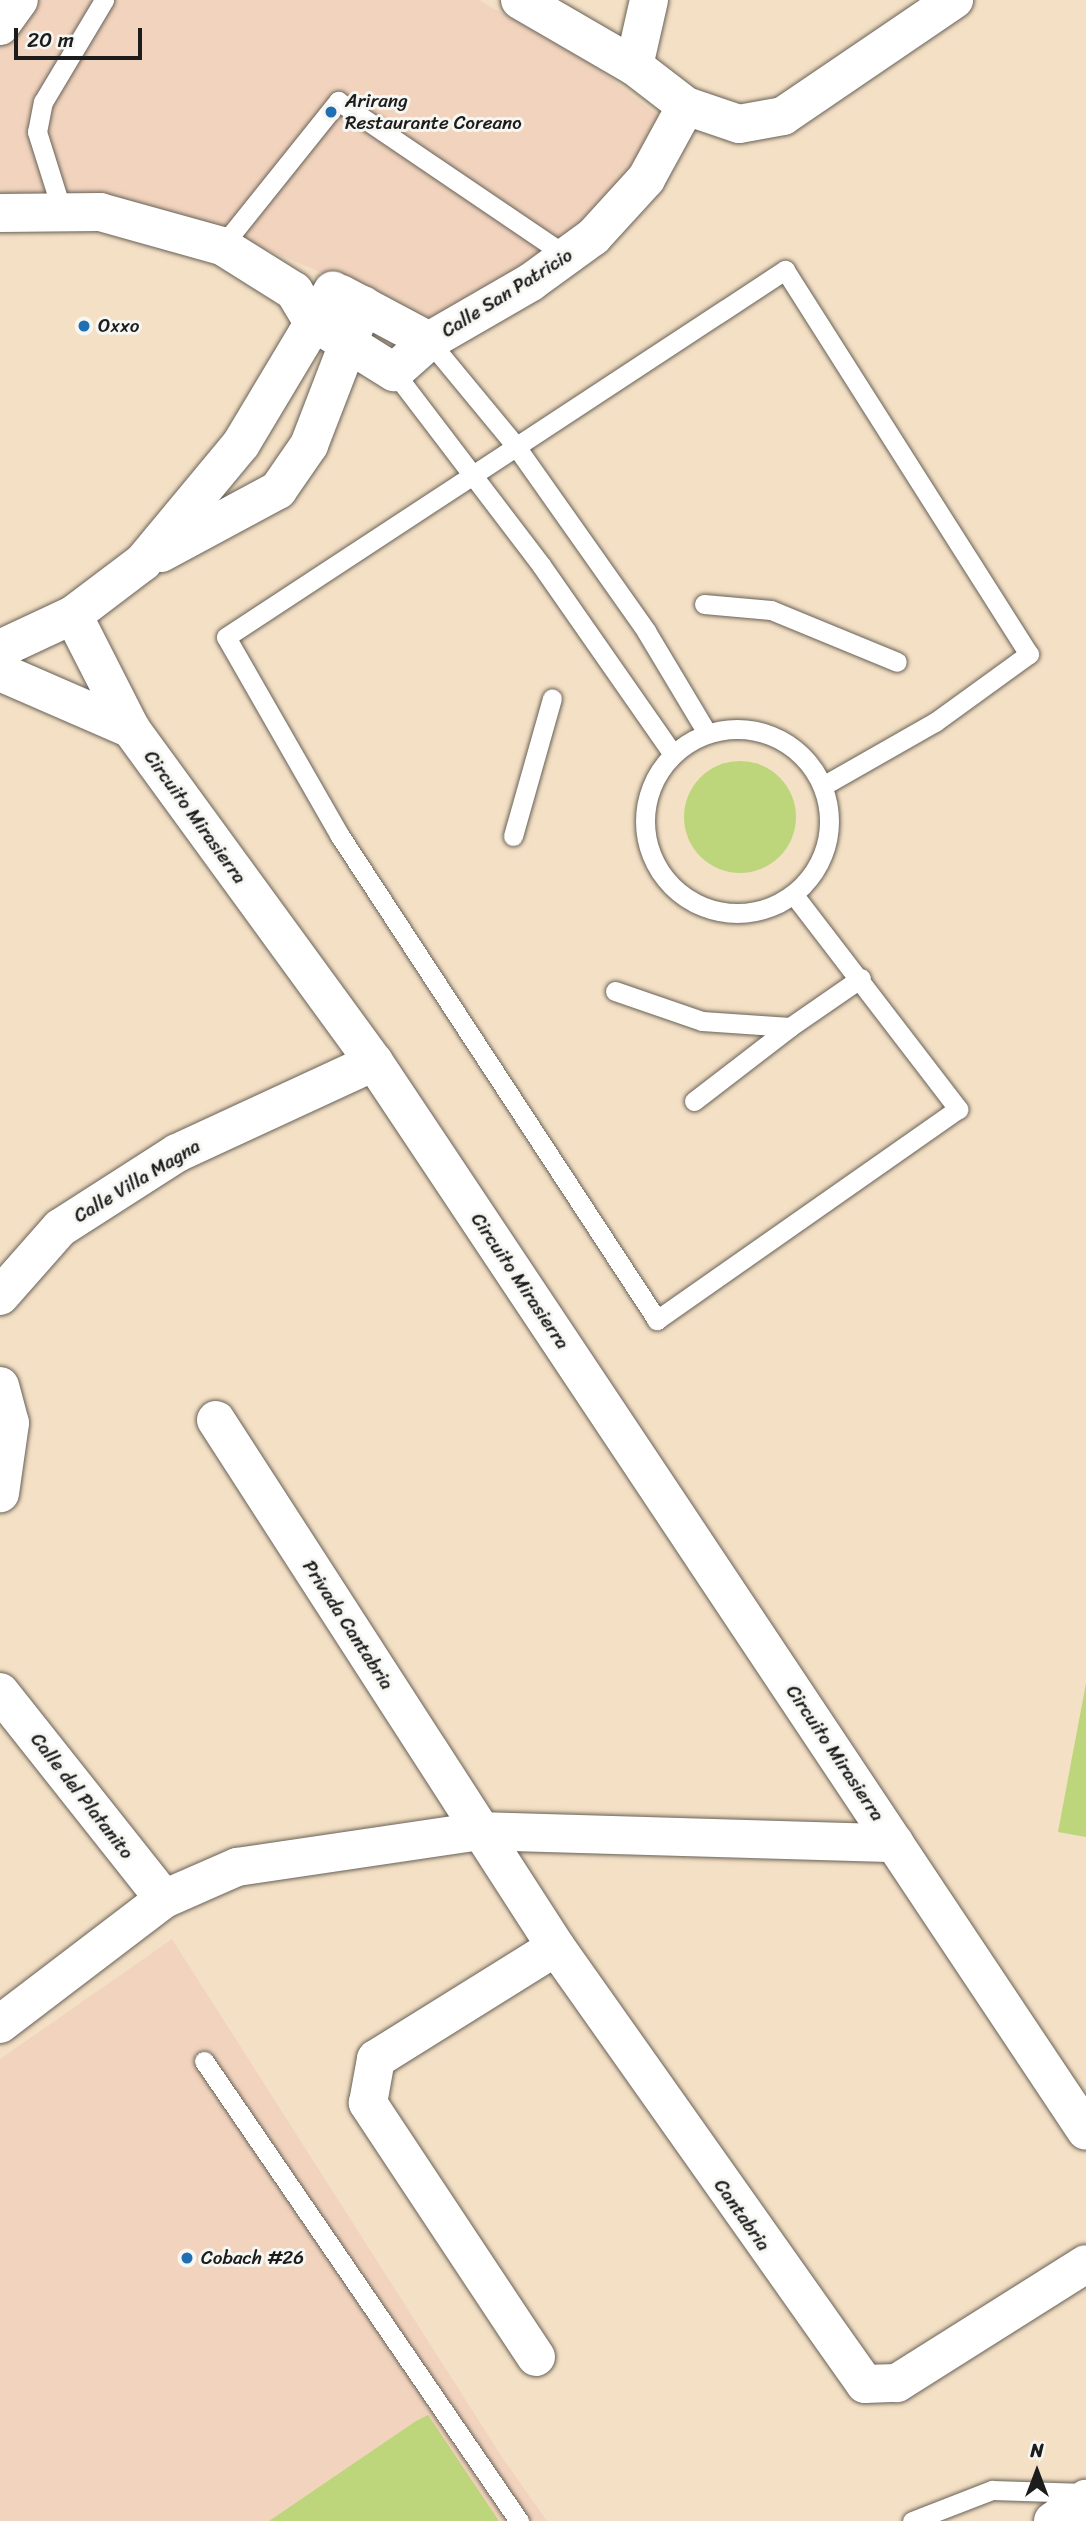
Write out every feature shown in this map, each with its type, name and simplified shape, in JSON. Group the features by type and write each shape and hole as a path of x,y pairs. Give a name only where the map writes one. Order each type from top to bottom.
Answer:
{"main road":[{"path":"0,26 19,0"},
{"path":"520,0 634,66 686,106 739,124 783,116 954,0"},
{"path":"634,66 649,0"},
{"name":"Calle San Patricio","path":"394,372 429,341 567,256 646,179 686,106"},
{"path":"0,214 61,208 160,225 222,246 329,309 429,341"},
{"path":"329,309 394,372"},
{"path":"143,562 242,444 329,309"},
{"path":"0,649 73,615 143,562 278,490 309,445 329,309"},
{"name":"Circuito Mirasierra","path":"73,615 131,730 374,1062 1086,2131"},
{"name":"Circuito Mirasierra","path":"0,673 131,730"},
{"name":"Calle Villa Magna","path":"0,1296 60,1228 177,1153 374,1062"},
{"path":"0,1386 10,1423 0,1493"},
{"name":"Privada Cantabria","path":"216,1420 480,1831"},
{"name":"Calle del Platanito","path":"0,1692 164,1899"},
{"name":"Circuito Mirasierra","path":"0,2024 111,1945 164,1899 237,1867 480,1831 895,1843"},
{"name":"Cantabria","path":"480,1831 556,1947 864,2384 897,2383 1086,2264"},
{"path":"536,2357 368,2103 376,2059 556,1947"},
{"path":"1054,2521 1086,2499"}],"lane":[{"path":"61,208 37,132 43,103 104,0"},
{"path":"222,246 338,101 567,256"},
{"path":"794,895 861,978 958,1108 657,1320 340,836 226,637 470,474 785,270 1029,654 935,722 823,786"},
{"path":"429,341 515,445 646,631 707,733"},
{"path":"394,372 673,754"},
{"path":"704,604 772,610 897,662"},
{"path":"513,836 552,698"},
{"path":"762,732 788,744 823,786 829,834 822,858 794,895 768,909 710,910 662,877 648,851 643,822 647,793 673,754 707,733 762,732"},
{"path":"694,1101 790,1027 861,978"},
{"path":"615,991 702,1021 790,1027"},
{"path":"205,2061 519,2521"},
{"path":"912,2521 992,2490 1086,2493"}],"shaded area":[{"path":"23,0 479,0 591,64 669,124 578,228 437,321 227,233 0,207 0,31"},
{"name":"Cobach #26","path":"172,1939 502,2457 547,2521 0,2521 0,2059"}],"green space":[{"path":"740,761 761,765 779,778 792,796 796,817 792,838 779,856 761,869 740,873 719,869 701,856 688,838 684,817 688,796 701,778 719,765"},
{"path":"1086,1683 1086,1837 1058,1832"},
{"path":"428,2415 499,2521 269,2521 416,2421"}],"place":[{"name":"Arirang Restaurante Coreano","path":"331,112"},
{"name":"Oxxo","path":"84,326"},
{"name":"Cobach #26","path":"187,2258"}]}
